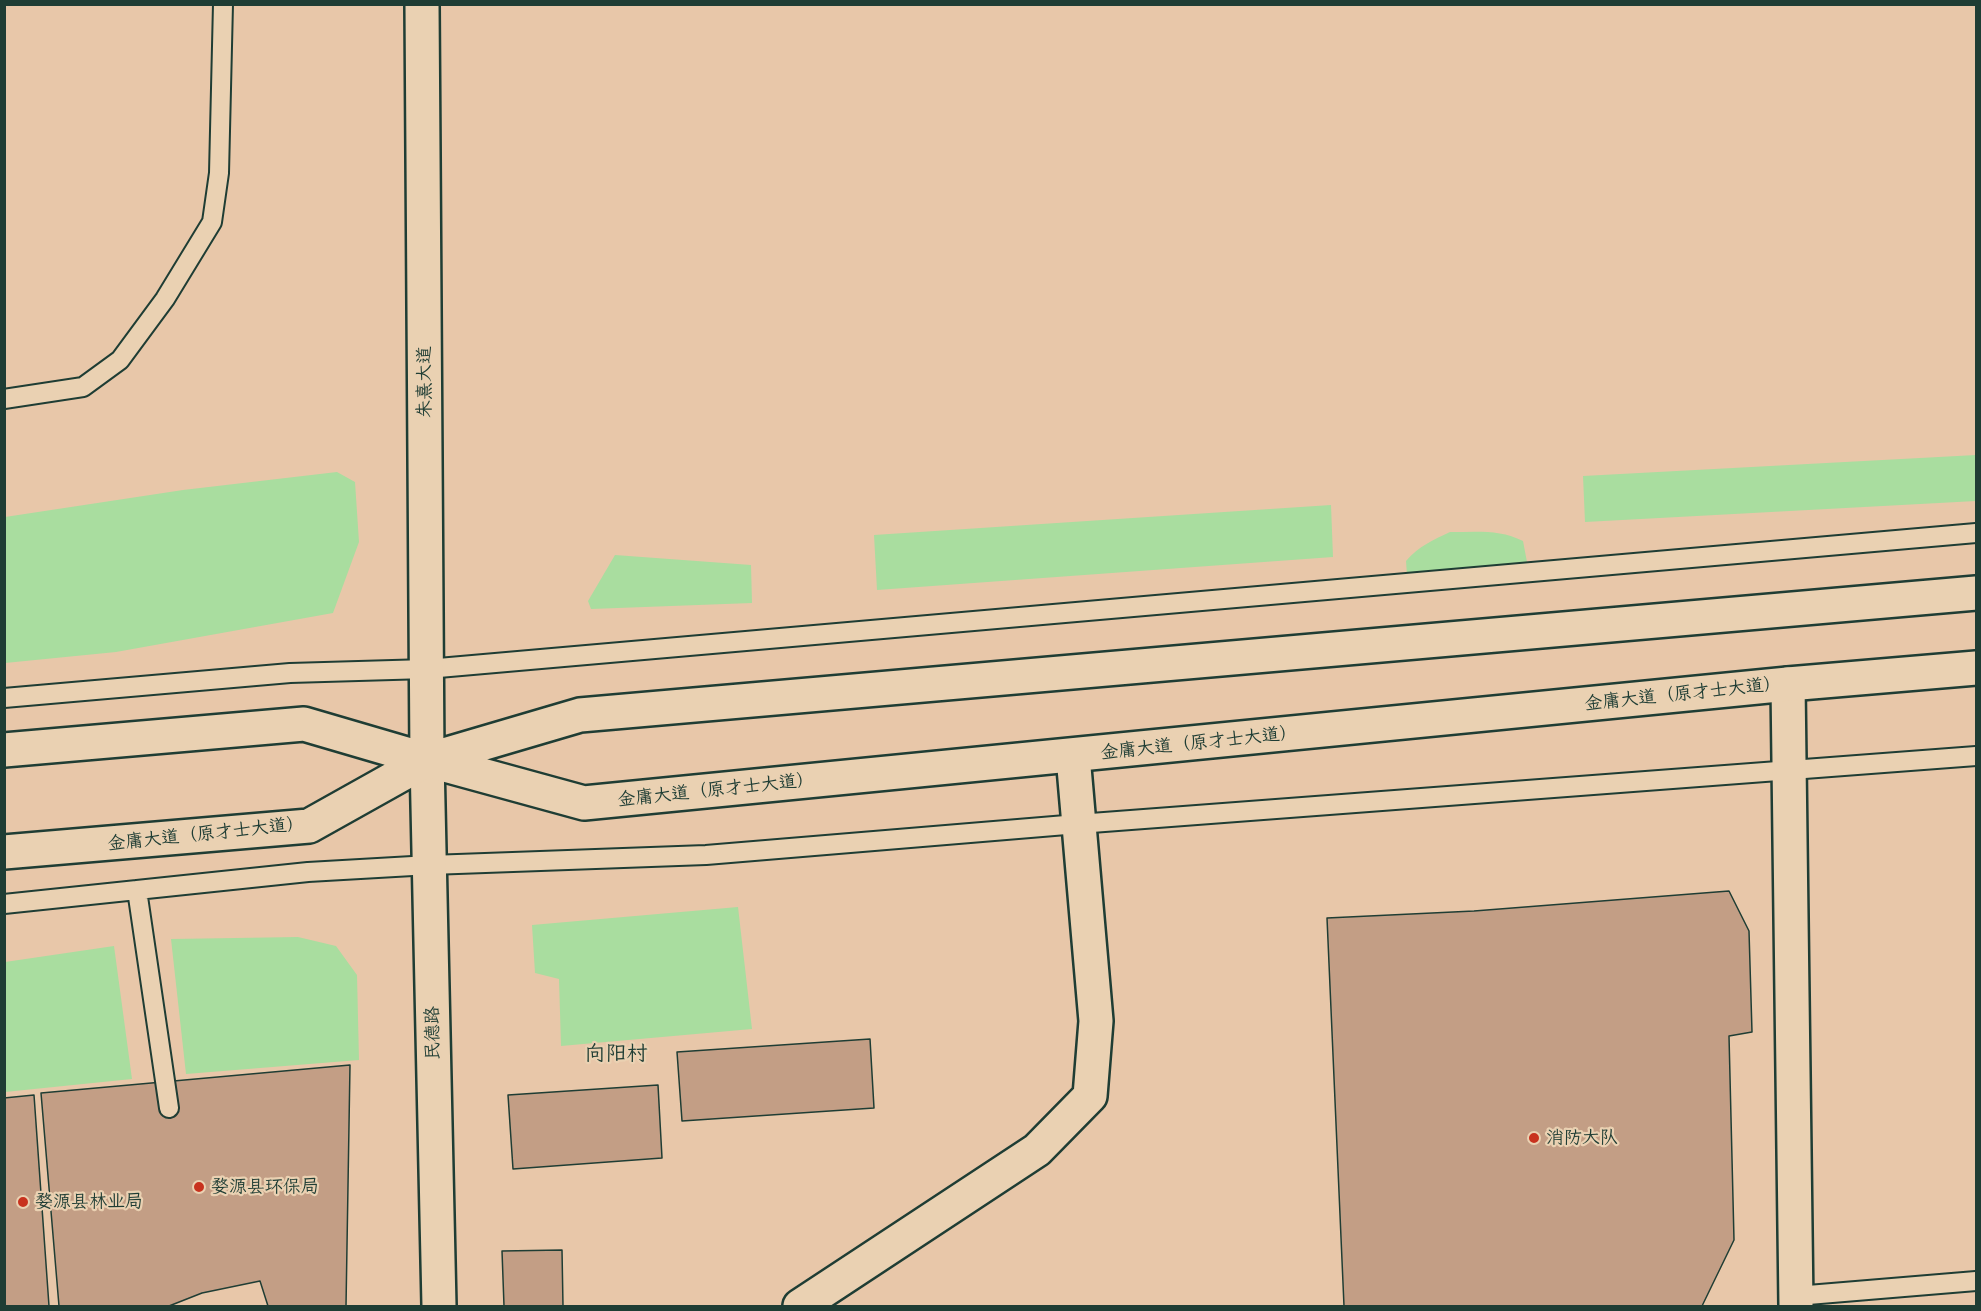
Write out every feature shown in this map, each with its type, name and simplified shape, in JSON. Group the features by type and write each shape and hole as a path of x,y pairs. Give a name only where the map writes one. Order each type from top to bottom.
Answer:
{"main road":[{"name":"朱熹大道","path":"422,4 427,760"},
{"name":"金庸大道（原才士大道）","path":"4,852 309,826 427,760 580,715 1977,593"},
{"name":"金庸大道（原才士大道）","path":"4,750 304,724 584,803 1788,684 1977,668"},
{"path":"1788,684 1796,1301"},
{"path":"800,1306 1037,1150 1090,1096 1096,1021 1073,756"},
{"name":"民德路","path":"427,760 439,1306"}],"lane":[{"path":"4,399 83,387 120,360 165,298 212,222 219,173 223,4"},
{"path":"4,698 290,673 427,669 1977,533"},
{"path":"4,904 308,872 706,855 1078,824 1977,756"},
{"path":"136,890 169,1108"},
{"path":"1796,1301 1977,1281"}],"green space":[{"path":"1976,455 1976,501 1585,522 1583,476"},
{"path":"337,472 355,482 359,542 333,613 116,652 5,663 5,517 183,490"},
{"path":"1331,505 1333,557 877,590 874,535"},
{"path":"1450,532 1488,532 1514,537 1523,541 1527,562 1407,575 1406,561 1416,551"},
{"path":"615,555 751,565 752,603 591,609 588,601"},
{"path":"738,907 752,1029 561,1046 559,979 535,973 532,925"},
{"path":"298,937 336,946 357,975 359,1060 186,1074 171,939"},
{"path":"114,946 132,1079 5,1092 5,962"}],"building":[{"name":"消防大队","path":"1729,891 1749,931 1752,1032 1729,1036 1734,1240 1702,1306 1344,1306 1327,918 1474,911"},
{"path":"870,1039 874,1108 682,1121 677,1052"},
{"name":"婺源县环保局","path":"350,1065 346,1306 268,1306 260,1281 202,1293 169,1306 59,1306 41,1093"},
{"path":"658,1085 662,1158 513,1169 508,1095"},
{"name":"婺源县林业局","path":"34,1095 49,1306 4,1306 4,1098"},
{"path":"562,1250 563,1306 504,1306 502,1251"}],"place":[{"name":"消防大队","path":"1534,1138"},
{"name":"婺源县环保局","path":"199,1187"},
{"name":"婺源县林业局","path":"23,1202"}],"district":[{"name":"向阳村","path":"616,1054"}]}
